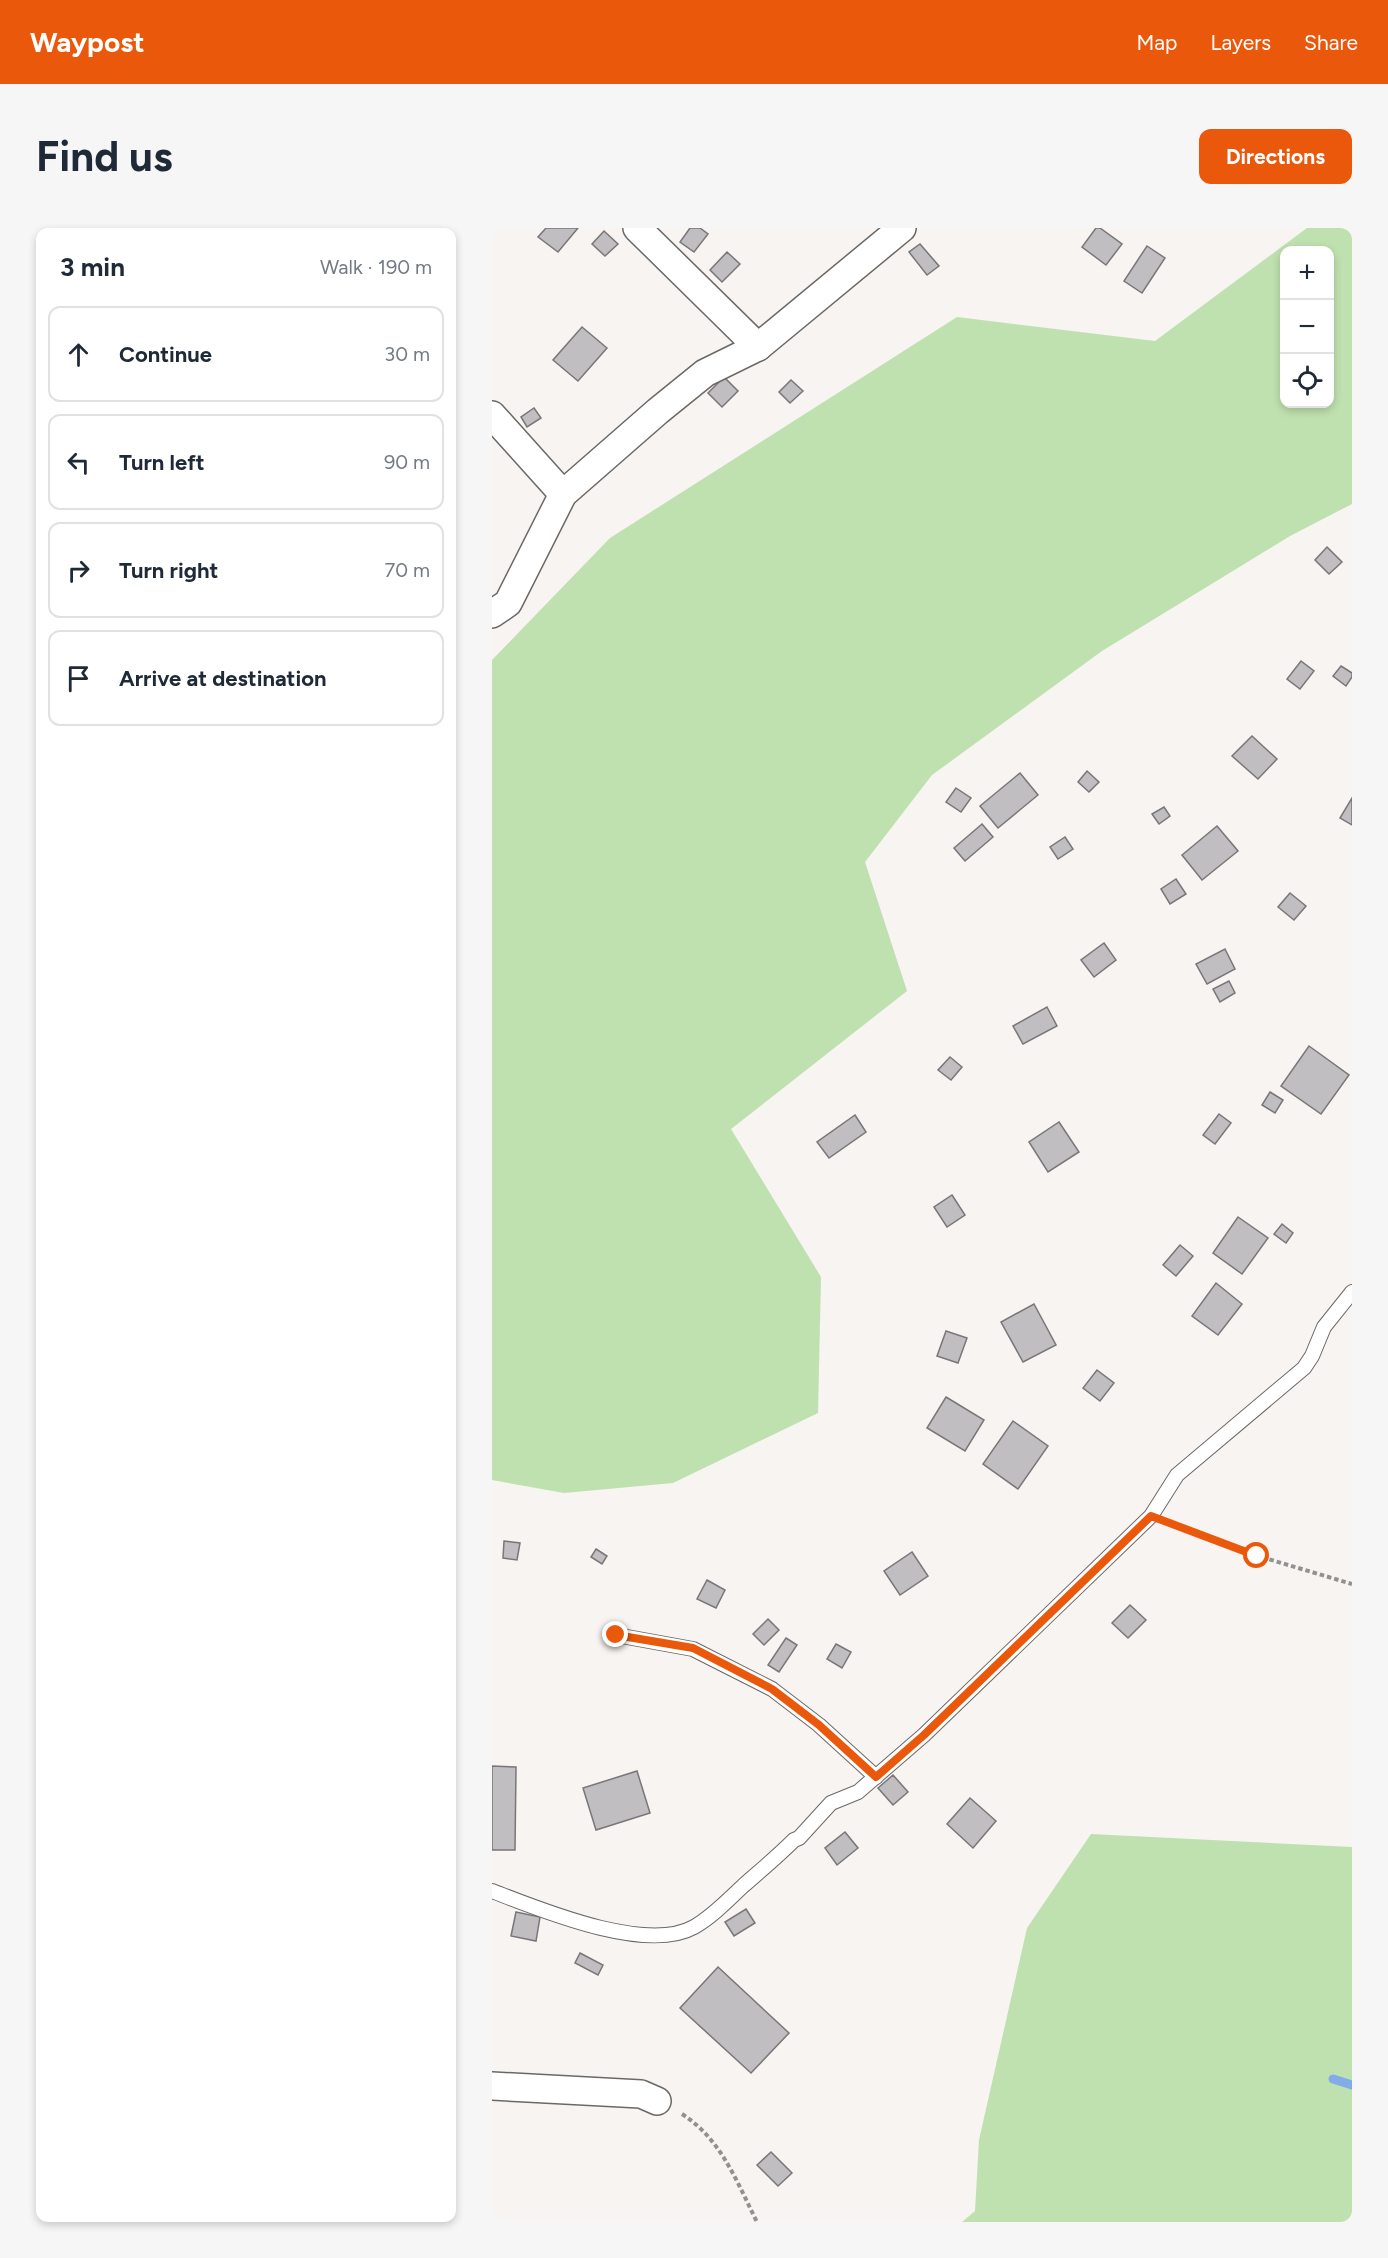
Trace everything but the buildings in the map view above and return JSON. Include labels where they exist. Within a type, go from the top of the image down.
[{"type":"street","points":[[637,228],[758,347]]},
{"type":"street","points":[[492,614],[508,603],[563,494],[705,373],[758,347],[903,228]]},
{"type":"street","points":[[492,415],[563,494]]},
{"type":"street","points":[[492,2086],[641,2094],[657,2101]]},
{"type":"lane","points":[[492,1890],[561,1918],[612,1930],[654,1935],[675,1934],[693,1927],[725,1903],[799,1838],[831,1803],[858,1792],[924,1735],[1151,1516],[1177,1475],[1304,1368],[1312,1356],[1324,1327],[1352,1293]]},
{"type":"lane","points":[[616,1635],[693,1648],[772,1689],[819,1725],[876,1777]]},
{"type":"path","points":[[1151,1516],[1257,1556],[1352,1584]]},
{"type":"path","points":[[657,2101],[684,2115],[705,2131],[729,2164],[757,2222]]},
{"type":"green space","points":[[1307,228],[1352,228],[1352,504],[1290,536],[1102,651],[932,775],[865,862],[907,991],[731,1129],[821,1277],[818,1413],[673,1483],[564,1493],[492,1480],[492,660],[610,538],[957,317],[1155,341],[1280,248],[1280,408],[1334,408],[1334,246],[1283,246]]},
{"type":"green space","points":[[1091,1834],[1352,1847],[1352,2222],[962,2222],[975,2211],[979,2140],[1027,1928]]},
{"type":"waterway","points":[[1333,2079],[1352,2085]]},
{"type":"route","points":[[616,1635],[693,1648],[772,1689],[819,1725],[876,1777],[924,1735],[1151,1516],[1257,1556]]}]
